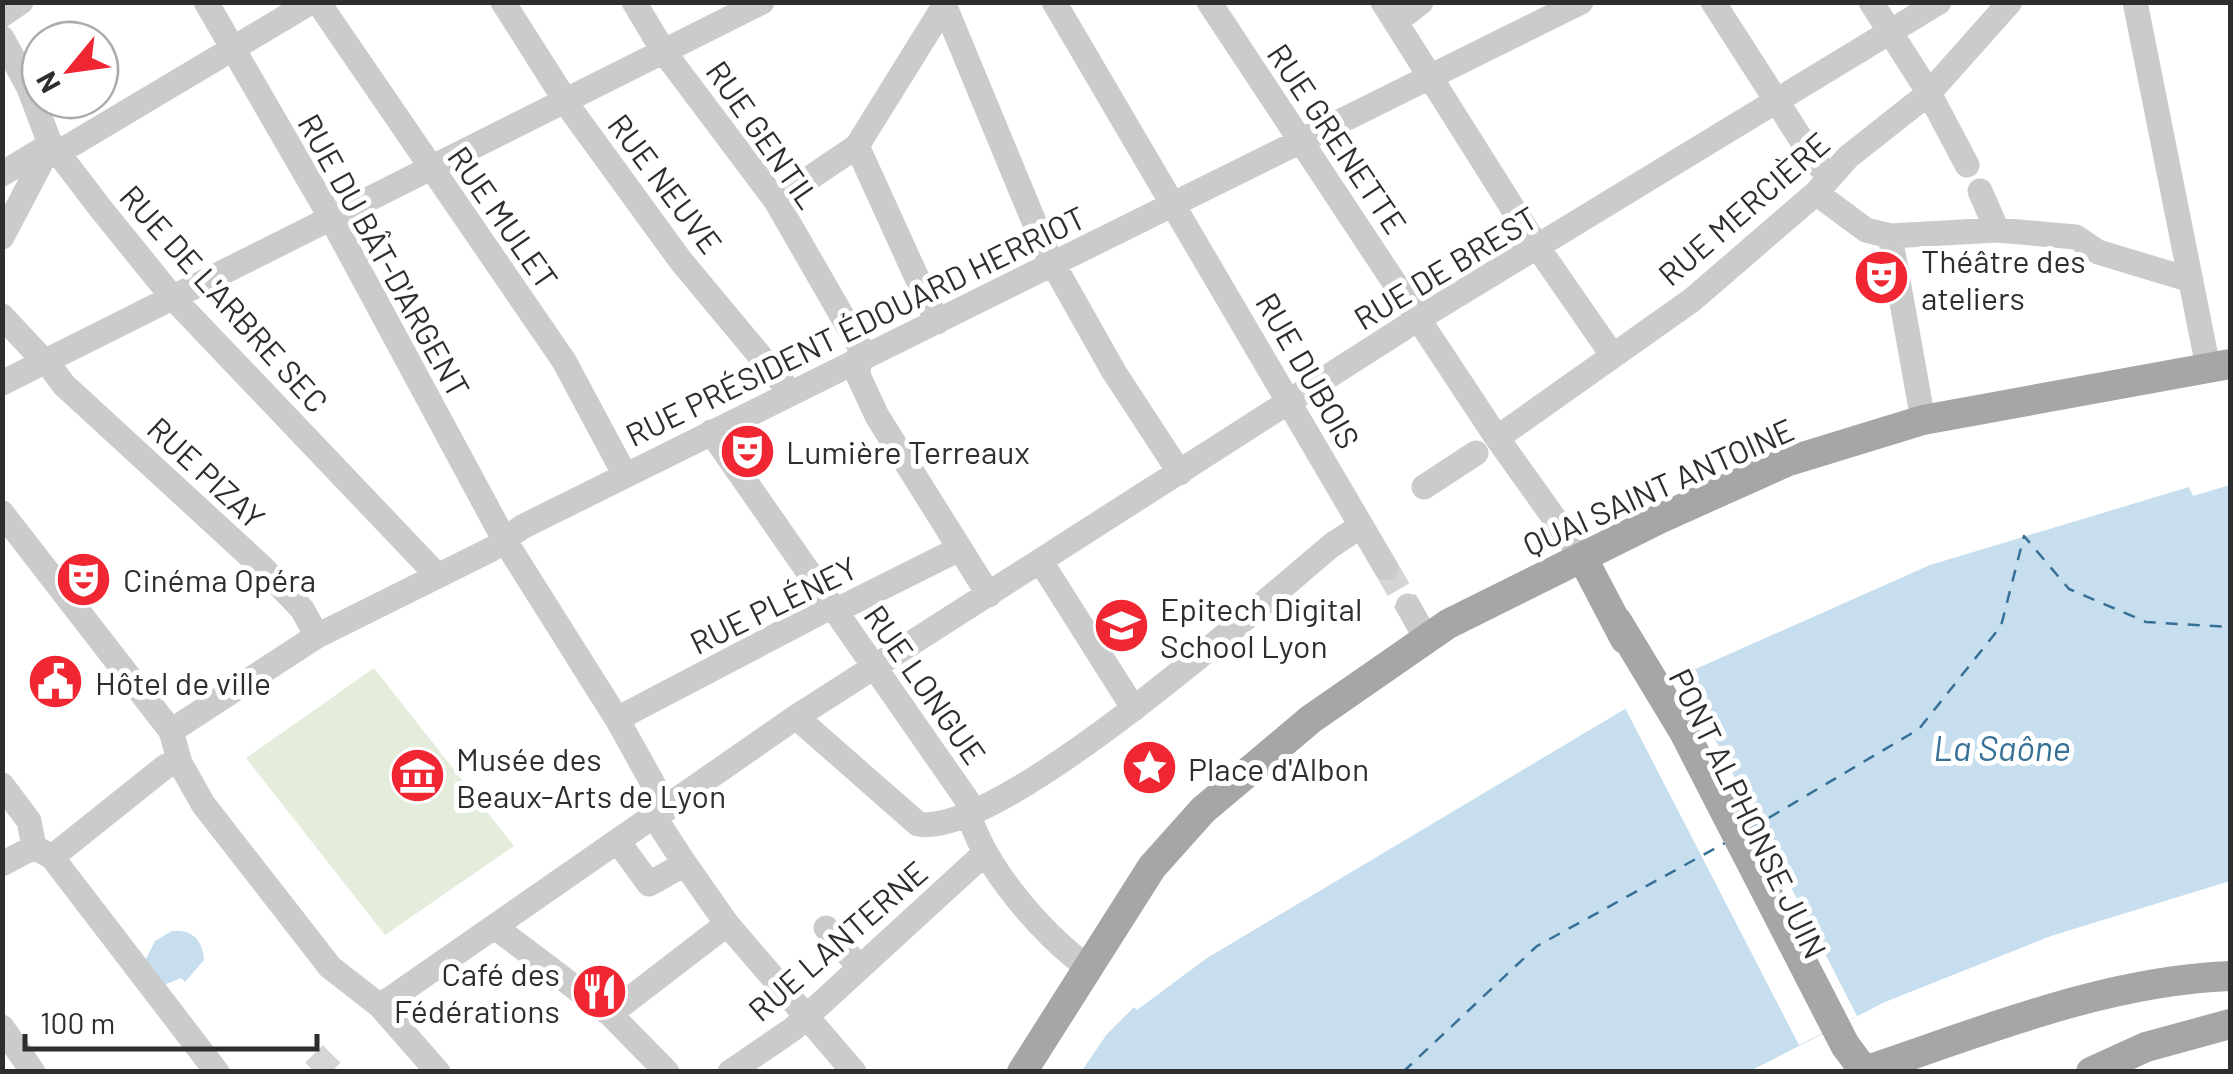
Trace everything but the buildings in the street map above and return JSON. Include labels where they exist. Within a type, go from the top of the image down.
[{"type":"main road","name":"QUAI SAINT ANTOINE","points":[[1022,1072],[1155,864],[1186,829],[1251,766],[1426,638],[1582,557],[1786,462],[1923,420],[2219,366]]},
{"type":"main road","name":"PONT ALPHONSE JUIN","points":[[1582,557],[1617,621],[1670,741],[1828,1031]]},
{"type":"main road","points":[[1828,1031],[1856,1063],[1873,1068],[1965,1034],[2135,986],[2230,976]]},
{"type":"main road","points":[[2090,1072],[2146,1047],[2230,1024]]},
{"type":"main road","points":[[1828,1031],[1836,1072]]},
{"type":"street","points":[[2,15],[21,2]]},
{"type":"street","name":"RUE DU BÂT-D'ARGENT","points":[[206,2],[332,218],[505,541],[617,718],[684,864],[727,924],[854,1072]]},
{"type":"street","points":[[2,238],[43,159],[315,2]]},
{"type":"street","name":"RUE MULET","points":[[315,2],[564,361],[625,475]]},
{"type":"street","name":"RUE NEUVE","points":[[503,2],[565,101],[681,260],[790,392]]},
{"type":"street","name":"RUE GENTIL","points":[[634,2],[664,52],[776,201],[860,347],[859,379],[882,425],[989,595]]},
{"type":"street","points":[[2,383],[762,2]]},
{"type":"street","name":"RUE DUBOIS","points":[[1054,2],[1386,568]]},
{"type":"street","name":"RUE GRENETTE","points":[[1209,2],[1495,439],[1582,557]]},
{"type":"street","points":[[1421,2],[1390,12],[1613,356]]},
{"type":"street","name":"RUE PRÉSIDENT ÉDOUARD HERRIOT","points":[[172,730],[318,636],[505,541],[522,527],[1581,2]]},
{"type":"street","points":[[1713,2],[1817,164],[1823,184],[1866,230],[1890,236],[1997,230],[2076,238],[2098,252],[2191,280]]},
{"type":"street","points":[[1870,2],[1929,94],[1967,165]]},
{"type":"street","name":"RUE DE BREST","points":[[380,1006],[796,717],[1418,319],[1939,2]]},
{"type":"street","name":"RUE MERCIÈRE","points":[[1424,487],[1692,300],[1929,94],[2010,2]]},
{"type":"street","points":[[2135,2],[2191,280],[2219,366]]},
{"type":"street","points":[[776,201],[857,146],[944,4]]},
{"type":"street","points":[[944,4],[1021,198],[1053,264],[1114,372],[1180,472]]},
{"type":"street","name":"RUE DE L'ARBRE SEC","points":[[2,38],[56,152],[173,298],[437,576]]},
{"type":"street","points":[[857,146],[938,322]]},
{"type":"street","points":[[2,174],[43,149],[56,152]]},
{"type":"street","points":[[1980,191],[1997,230]]},
{"type":"street","points":[[1890,236],[1923,420]]},
{"type":"street","name":"RUE PIZAY","points":[[2,316],[64,385],[262,568],[302,609],[318,636]]},
{"type":"street","name":"RUE LONGUE","points":[[711,432],[968,800],[967,818],[984,853],[1062,948],[1088,967]]},
{"type":"street","points":[[2,513],[172,730],[180,763],[203,804],[330,967],[380,1006],[438,1072]]},
{"type":"street","points":[[796,717],[918,824],[935,827],[967,818],[1086,745],[1361,526]]},
{"type":"street","name":"RUE PLÉNEY","points":[[617,718],[831,608],[843,607],[958,549]]},
{"type":"street","points":[[1041,562],[1134,709]]},
{"type":"street","points":[[1408,606],[1426,638]]},
{"type":"street","points":[[2,864],[43,852],[166,766],[180,763]]},
{"type":"street","points":[[2,785],[29,821],[43,852],[217,1072]]},
{"type":"street","points":[[619,843],[650,884],[684,864]]},
{"type":"street","name":"RUE LANTERNE","points":[[730,1072],[806,1016],[984,853]]},
{"type":"street","points":[[610,1014],[727,924]]},
{"type":"street","points":[[495,928],[610,1014],[666,1072]]},
{"type":"street","points":[[826,928],[859,967]]},
{"type":"street","points":[[2,1028],[32,1072]]},
{"type":"green space","points":[[374,668],[514,846],[385,935],[246,758]]},
{"type":"water","name":"La Saône","points":[[2230,485],[2230,881],[2051,936],[1885,1002],[1750,1071],[1081,1072],[1107,1034],[1134,1007],[1137,1010],[1207,958],[1682,675],[1930,565],[2189,487],[2193,496]]},
{"type":"water","points":[[172,931],[195,937],[204,960],[185,982],[181,978],[164,985],[145,961],[155,941]]},
{"type":"pier","points":[[1680,671],[1857,1016],[1799,1045],[1623,704]]},
{"type":"ferry route","points":[[1750,829],[1919,729],[2001,626],[2024,536],[2069,589],[2146,622],[2230,627]]},
{"type":"ferry route","points":[[1403,1072],[1537,946],[1725,843]]},
{"type":"tunnel","points":[[1386,568],[1408,606]]},
{"type":"tunnel","points":[[314,1054],[332,1072]]},
{"type":"place","name":"Théâtre des ateliers","points":[[1882,278]]},
{"type":"place","name":"Lumière Terreaux","points":[[747,451]]},
{"type":"place","name":"Cinéma Opéra","points":[[84,579]]},
{"type":"place","name":"Epitech Digital School Lyon","points":[[1121,626]]},
{"type":"place","name":"Hôtel de ville","points":[[56,682]]},
{"type":"place","name":"Place d'Albon","points":[[1149,768]]},
{"type":"place","name":"Musée des Beaux-Arts de Lyon","points":[[417,776]]},
{"type":"place","name":"Café des Fédérations","points":[[599,991]]}]
